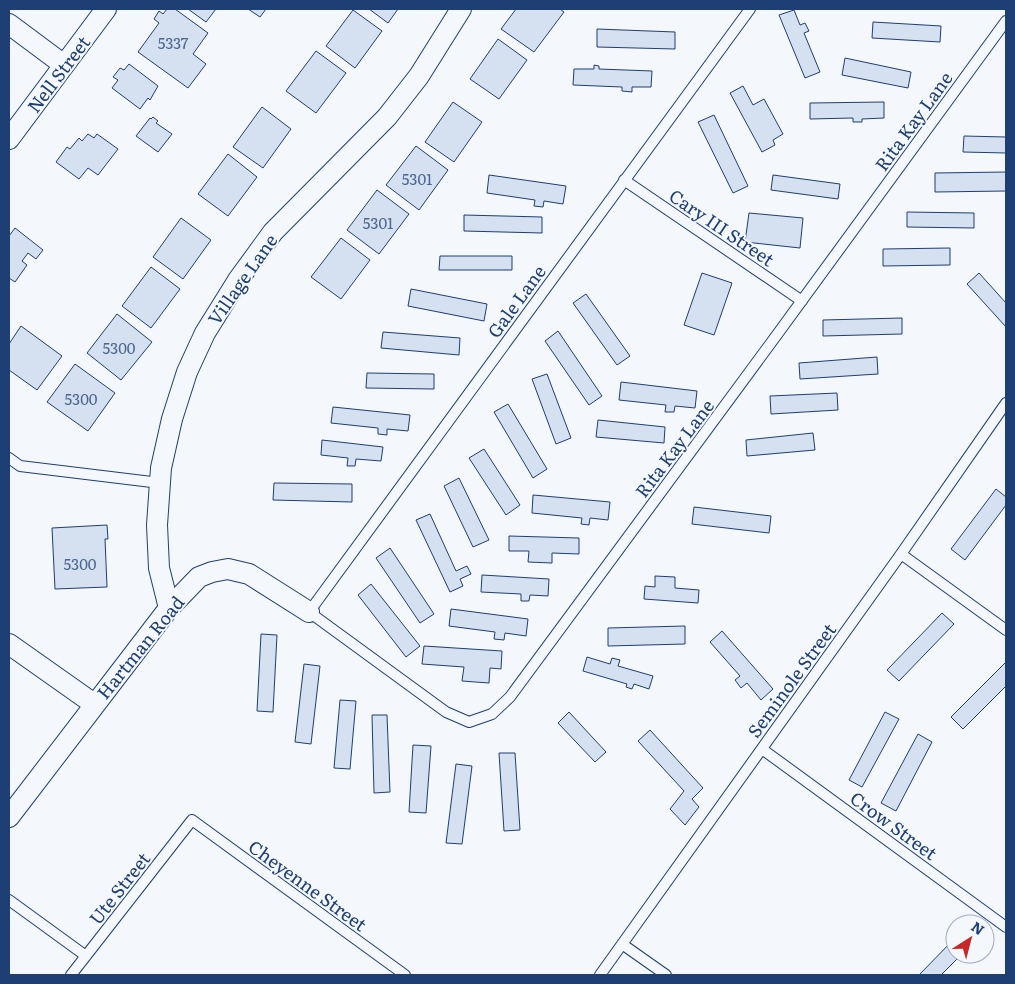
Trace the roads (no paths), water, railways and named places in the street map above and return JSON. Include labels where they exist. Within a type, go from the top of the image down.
[{"type":"street","name":"Nell Street","points":[[9,139],[106,9]]},
{"type":"street","name":"Village Lane","points":[[169,608],[159,568],[157,525],[161,468],[172,418],[187,372],[205,333],[238,280],[273,232],[387,117],[419,76],[461,9]]},
{"type":"street","points":[[9,24],[64,66]]},
{"type":"street","name":"Hartman Road","points":[[9,817],[169,608],[199,577],[212,572],[228,570],[249,574],[308,612]]},
{"type":"street","points":[[9,644],[94,704]]},
{"type":"lane","name":"Gale Lane","points":[[308,612],[750,9]]},
{"type":"lane","name":"Rita Kay Lane","points":[[308,612],[446,712],[469,722],[492,714],[510,697],[1006,21]]},
{"type":"lane","name":"Cary III Street","points":[[624,180],[802,301]]},
{"type":"lane","name":"Seminole Street","points":[[600,975],[901,554],[1006,403]]},
{"type":"lane","points":[[9,458],[20,466],[160,483]]},
{"type":"lane","points":[[901,554],[1006,630]]},
{"type":"lane","name":"Crow Street","points":[[762,749],[1006,927]]},
{"type":"lane","name":"Ute Street","points":[[71,975],[192,820]]},
{"type":"lane","name":"Cheyenne Street","points":[[192,820],[405,975]]},
{"type":"lane","points":[[9,900],[86,956]]},
{"type":"lane","points":[[622,944],[666,975]]}]
